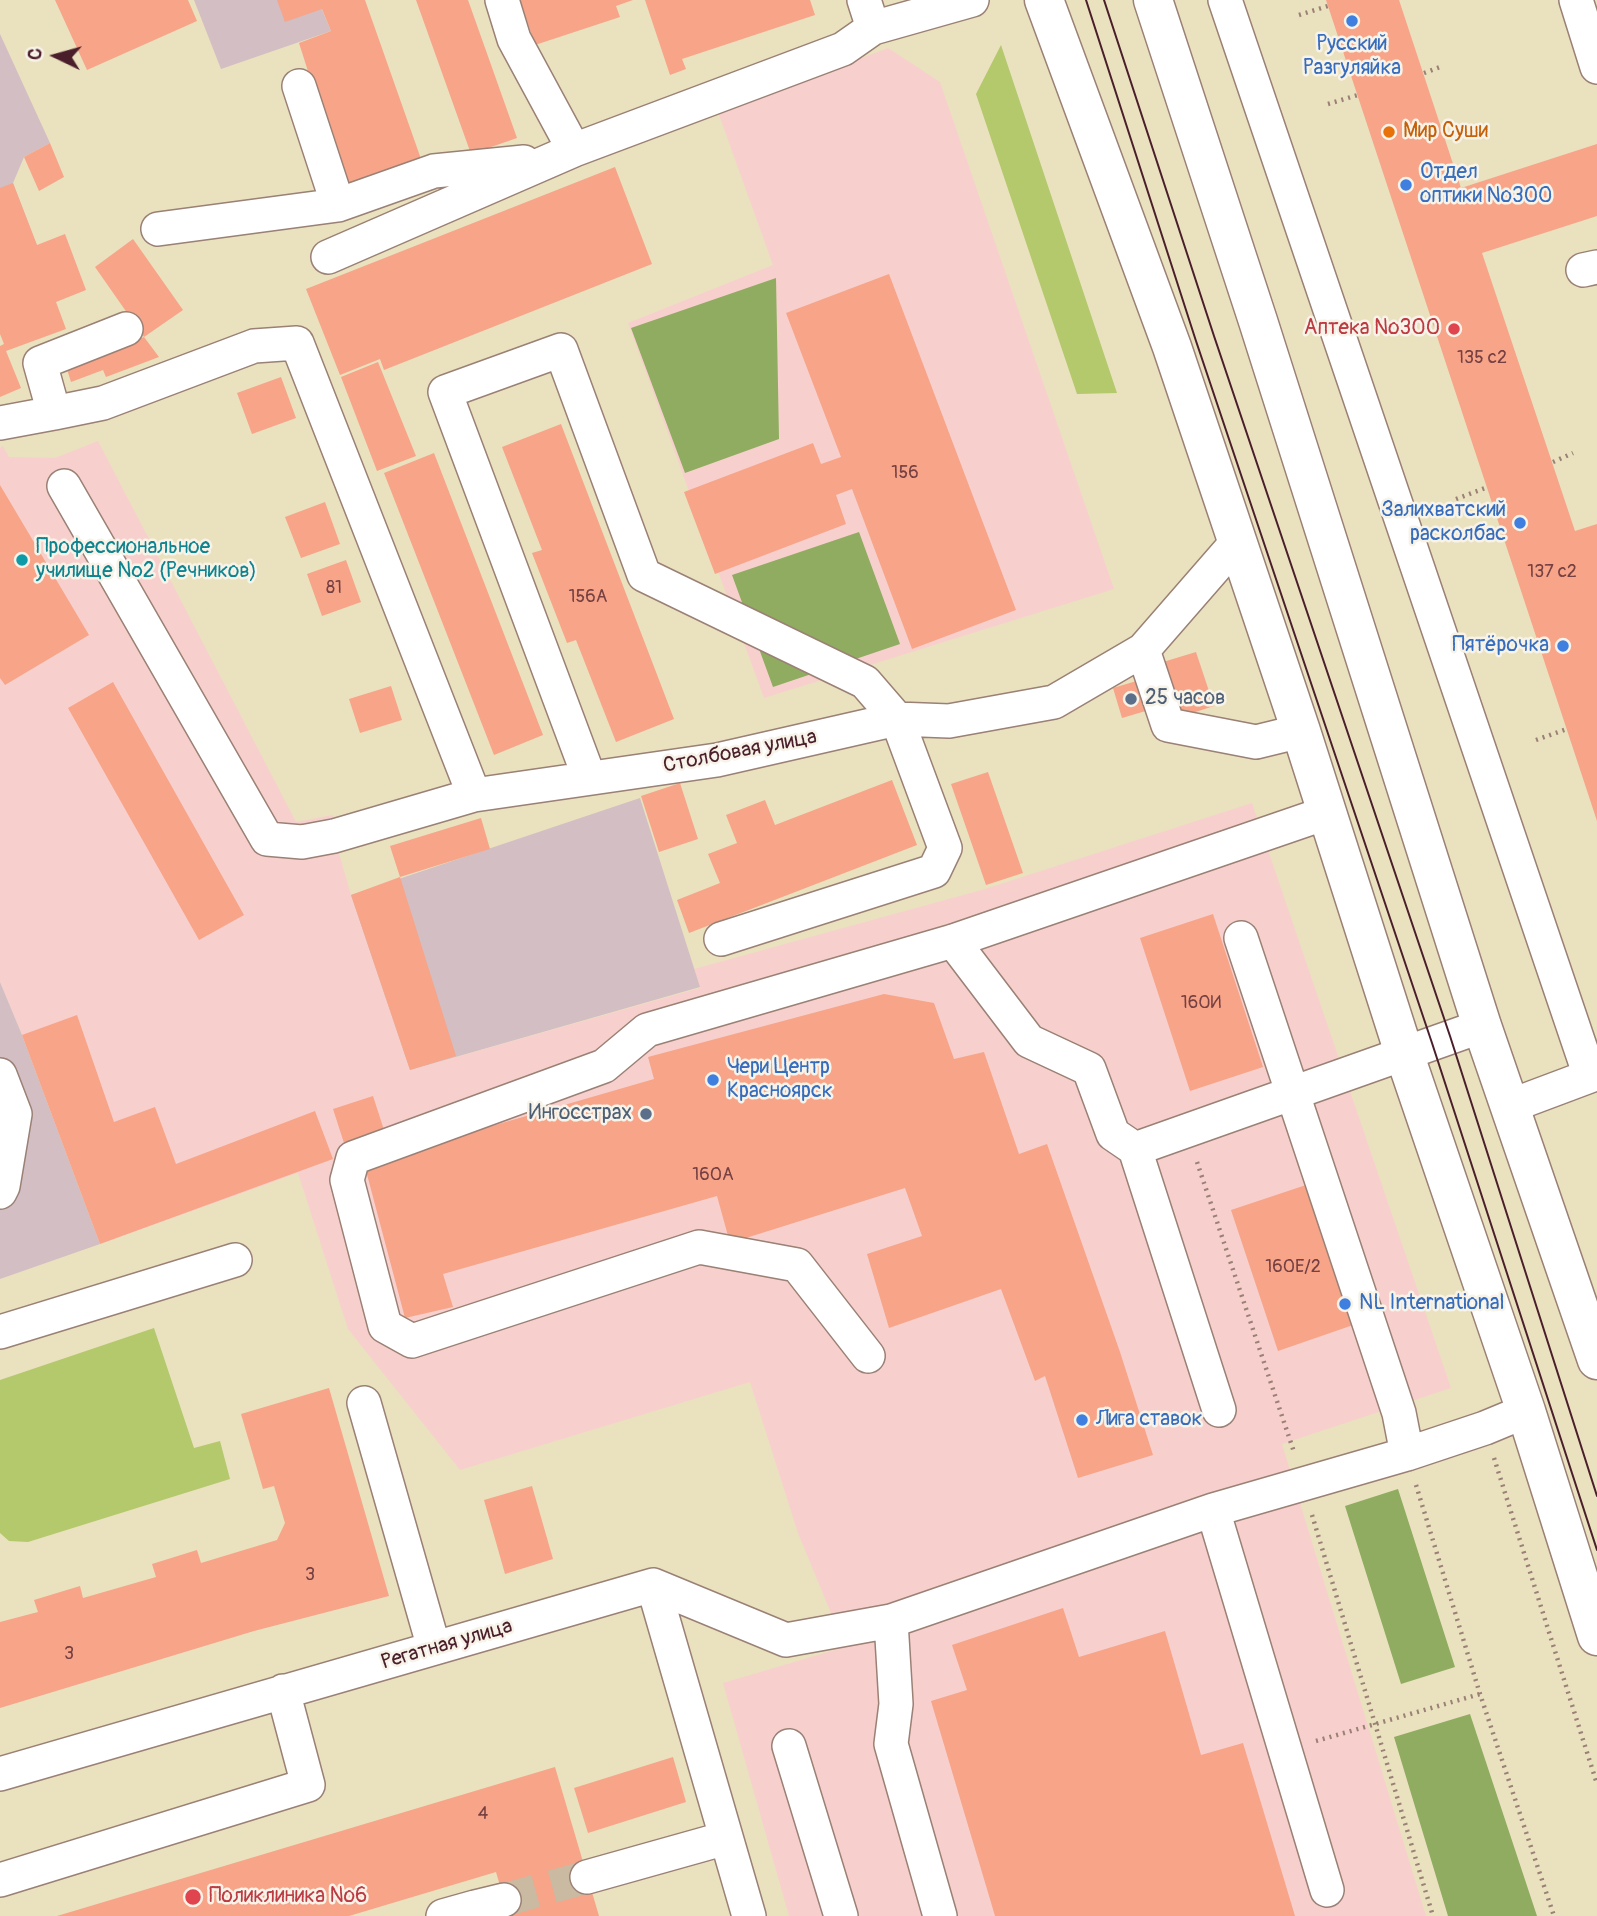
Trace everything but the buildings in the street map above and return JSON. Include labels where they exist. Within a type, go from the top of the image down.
[{"type":"highway","points":[[1044,0],[1172,347],[1301,732],[1404,1053],[1526,1411],[1597,1636]]},
{"type":"highway","points":[[1153,0],[1482,1026],[1597,1360]]},
{"type":"street","points":[[502,0],[514,39],[564,155]]},
{"type":"street","points":[[328,257],[564,155],[842,49],[869,14],[972,0]]},
{"type":"street","points":[[1225,0],[1590,1076],[1510,1106]]},
{"type":"street","points":[[1576,0],[1597,67]]},
{"type":"street","points":[[299,86],[338,205]]},
{"type":"street","points":[[158,229],[338,205],[434,171],[564,155]]},
{"type":"street","points":[[54,413],[40,363],[126,329]]},
{"type":"street","points":[[0,423],[103,403],[254,346],[296,343],[474,795]]},
{"type":"street","points":[[589,777],[445,391],[561,350],[644,575],[865,682],[897,719],[945,848],[934,871],[722,939]]},
{"type":"street","name":"Столбовая улица","points":[[64,486],[267,839],[302,842],[474,795],[717,760],[897,719],[949,721],[1054,702],[1143,650],[1237,542]]},
{"type":"street","points":[[1143,650],[1168,725],[1256,742],[1301,732]]},
{"type":"street","points":[[868,1356],[797,1265],[699,1247],[412,1341],[386,1326],[347,1180],[353,1158],[604,1066],[647,1030],[953,941],[1326,813]]},
{"type":"street","points":[[1241,938],[1399,1413],[1407,1454]]},
{"type":"street","points":[[953,941],[1029,1041],[1089,1069],[1113,1134],[1135,1149],[1219,1410]]},
{"type":"street","points":[[1135,1149],[1482,1026]]},
{"type":"street","points":[[0,1075],[15,1114],[4,1186],[0,1192]]},
{"type":"street","points":[[0,1332],[235,1260]]},
{"type":"street","points":[[364,1403],[434,1648]]},
{"type":"street","points":[[653,1586],[786,1640],[891,1621],[1213,1510],[1407,1454],[1526,1411]]},
{"type":"street","points":[[1213,1510],[1327,1890]]},
{"type":"street","points":[[653,1586],[693,1776],[726,1838],[749,1916]]},
{"type":"street","name":"Регатная улица","points":[[0,1774],[653,1586]]},
{"type":"street","points":[[891,1621],[896,1704],[891,1744],[940,1916]]},
{"type":"street","points":[[0,1880],[308,1785],[283,1691]]},
{"type":"street","points":[[789,1746],[841,1916]]},
{"type":"street","points":[[587,1877],[726,1838]]},
{"type":"street","points":[[443,1916],[486,1908]]},
{"type":"path","points":[[1299,15],[1328,6]]},
{"type":"path","points":[[1424,72],[1440,67]]},
{"type":"path","points":[[1328,104],[1358,95]]},
{"type":"path","points":[[1553,462],[1573,453]]},
{"type":"path","points":[[1456,499],[1488,487]]},
{"type":"path","points":[[1536,740],[1567,729]]},
{"type":"path","points":[[1186,1131],[1303,1484],[1433,1916]]},
{"type":"path","points":[[1485,1428],[1597,1784]]},
{"type":"path","points":[[1407,1454],[1480,1694],[1554,1916]]},
{"type":"path","points":[[1285,1749],[1480,1694]]},
{"type":"shaded area","points":[[194,0],[318,0],[331,31],[221,69]]},
{"type":"shaded area","points":[[0,34],[50,143],[24,157],[13,183],[56,295],[0,315]]},
{"type":"shaded area","points":[[888,48],[940,82],[1114,589],[764,698],[628,323],[773,265],[718,112]]},
{"type":"shaded area","points":[[98,441],[296,822],[333,815],[334,836],[351,895],[410,1070],[700,988],[694,969],[985,889],[1252,803],[1451,1388],[1282,1444],[1426,1916],[789,1916],[723,1683],[845,1647],[798,1533],[750,1382],[460,1470],[348,1329],[298,1173],[100,1244],[0,982],[0,448],[3,446],[9,457],[55,458]]},
{"type":"shaded area","points":[[640,798],[700,987],[410,1070],[351,895]]},
{"type":"shaded area","points":[[0,982],[100,1244],[0,1279]]},
{"type":"green space","points":[[1001,45],[1117,393],[1077,394],[976,94]]},
{"type":"green space","points":[[776,278],[779,439],[685,473],[631,328]]},
{"type":"green space","points":[[859,532],[900,644],[773,687],[732,575]]},
{"type":"green space","points":[[154,1328],[194,1448],[220,1441],[230,1479],[28,1542],[9,1541],[0,1533],[0,1380]]},
{"type":"green space","points":[[1398,1489],[1455,1667],[1401,1684],[1345,1506]]},
{"type":"green space","points":[[1470,1714],[1537,1916],[1448,1916],[1394,1737]]},
{"type":"tunnel","points":[[504,1900],[587,1877]]},
{"type":"tram line","points":[[1086,0],[1196,341],[1432,1043],[1597,1550]]},
{"type":"tram line","points":[[1104,0],[1214,336],[1450,1036],[1597,1496]]},
{"type":"place","name":"Русский Разгуляйка","points":[[1352,21]]},
{"type":"place","name":"Мир Суши","points":[[1389,132]]},
{"type":"place","name":"Отдел оптики №300","points":[[1406,185]]},
{"type":"place","name":"Аптека №300","points":[[1454,329]]},
{"type":"place","name":"Залихватский расколбас","points":[[1520,523]]},
{"type":"place","name":"Профессиональное училище Nº2 (Речников)","points":[[22,560]]},
{"type":"place","name":"Пятёрочка","points":[[1563,646]]},
{"type":"place","name":"25 часов","points":[[1131,699]]},
{"type":"place","name":"Чери Центр Красноярск","points":[[713,1080]]},
{"type":"place","name":"Ингосстрах","points":[[646,1114]]},
{"type":"place","name":"NL International","points":[[1345,1304]]},
{"type":"place","name":"Лига ставок","points":[[1082,1420]]},
{"type":"place","name":"Поликлиника №6","points":[[193,1897]]}]
